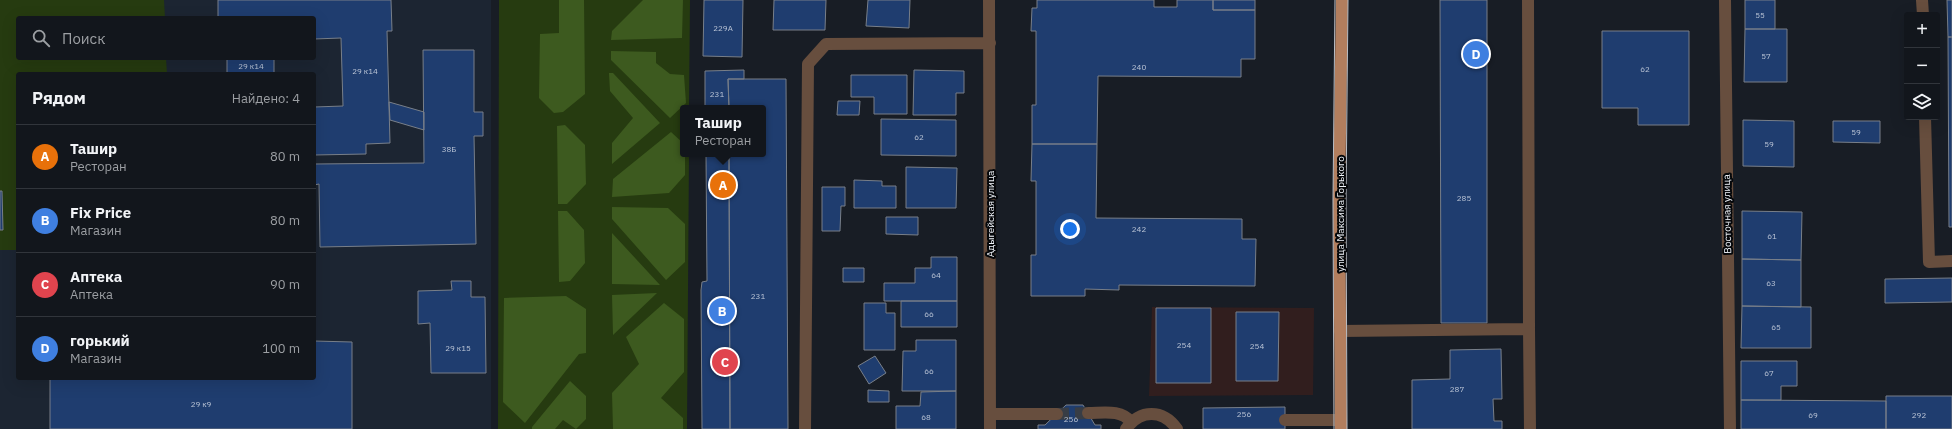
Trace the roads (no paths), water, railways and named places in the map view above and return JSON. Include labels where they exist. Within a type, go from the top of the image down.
[{"type":"main road","name":"улица Максима Горького","points":[[1341,424],[1340,331],[1342,0]]},
{"type":"street","name":"Адыгейская улица","points":[[990,0],[990,429]]},
{"type":"street","points":[[1528,0],[1530,429]]},
{"type":"street","name":"Восточная улица","points":[[1725,0],[1730,429]]},
{"type":"street","points":[[1922,0],[1923,12]]},
{"type":"street","points":[[805,429],[808,64],[826,44],[990,43]]},
{"type":"street","points":[[1925,120],[1930,262],[1952,261]]},
{"type":"street","points":[[1340,331],[1530,330]]},
{"type":"street","points":[[1088,413],[1118,413],[1127,417],[1128,425]]},
{"type":"street","points":[[1128,425],[1140,415],[1151,413],[1162,415],[1172,422],[1177,429]]},
{"type":"street","points":[[990,414],[1058,414]]},
{"type":"street","points":[[1285,420],[1341,424]]},
{"type":"tunnel","points":[[1057,414],[1088,413]]},
{"type":"tram line","points":[[1334,429],[1333,200],[1335,0]]},
{"type":"tram line","points":[[1347,429],[1346,200],[1348,0]]},
{"type":"place","name":"горький","points":[[1476,54]]},
{"type":"place","name":"Ташир","points":[[723,185]]},
{"type":"place","name":"Fix Price","points":[[722,311]]},
{"type":"place","name":"Аптека","points":[[725,362]]}]
